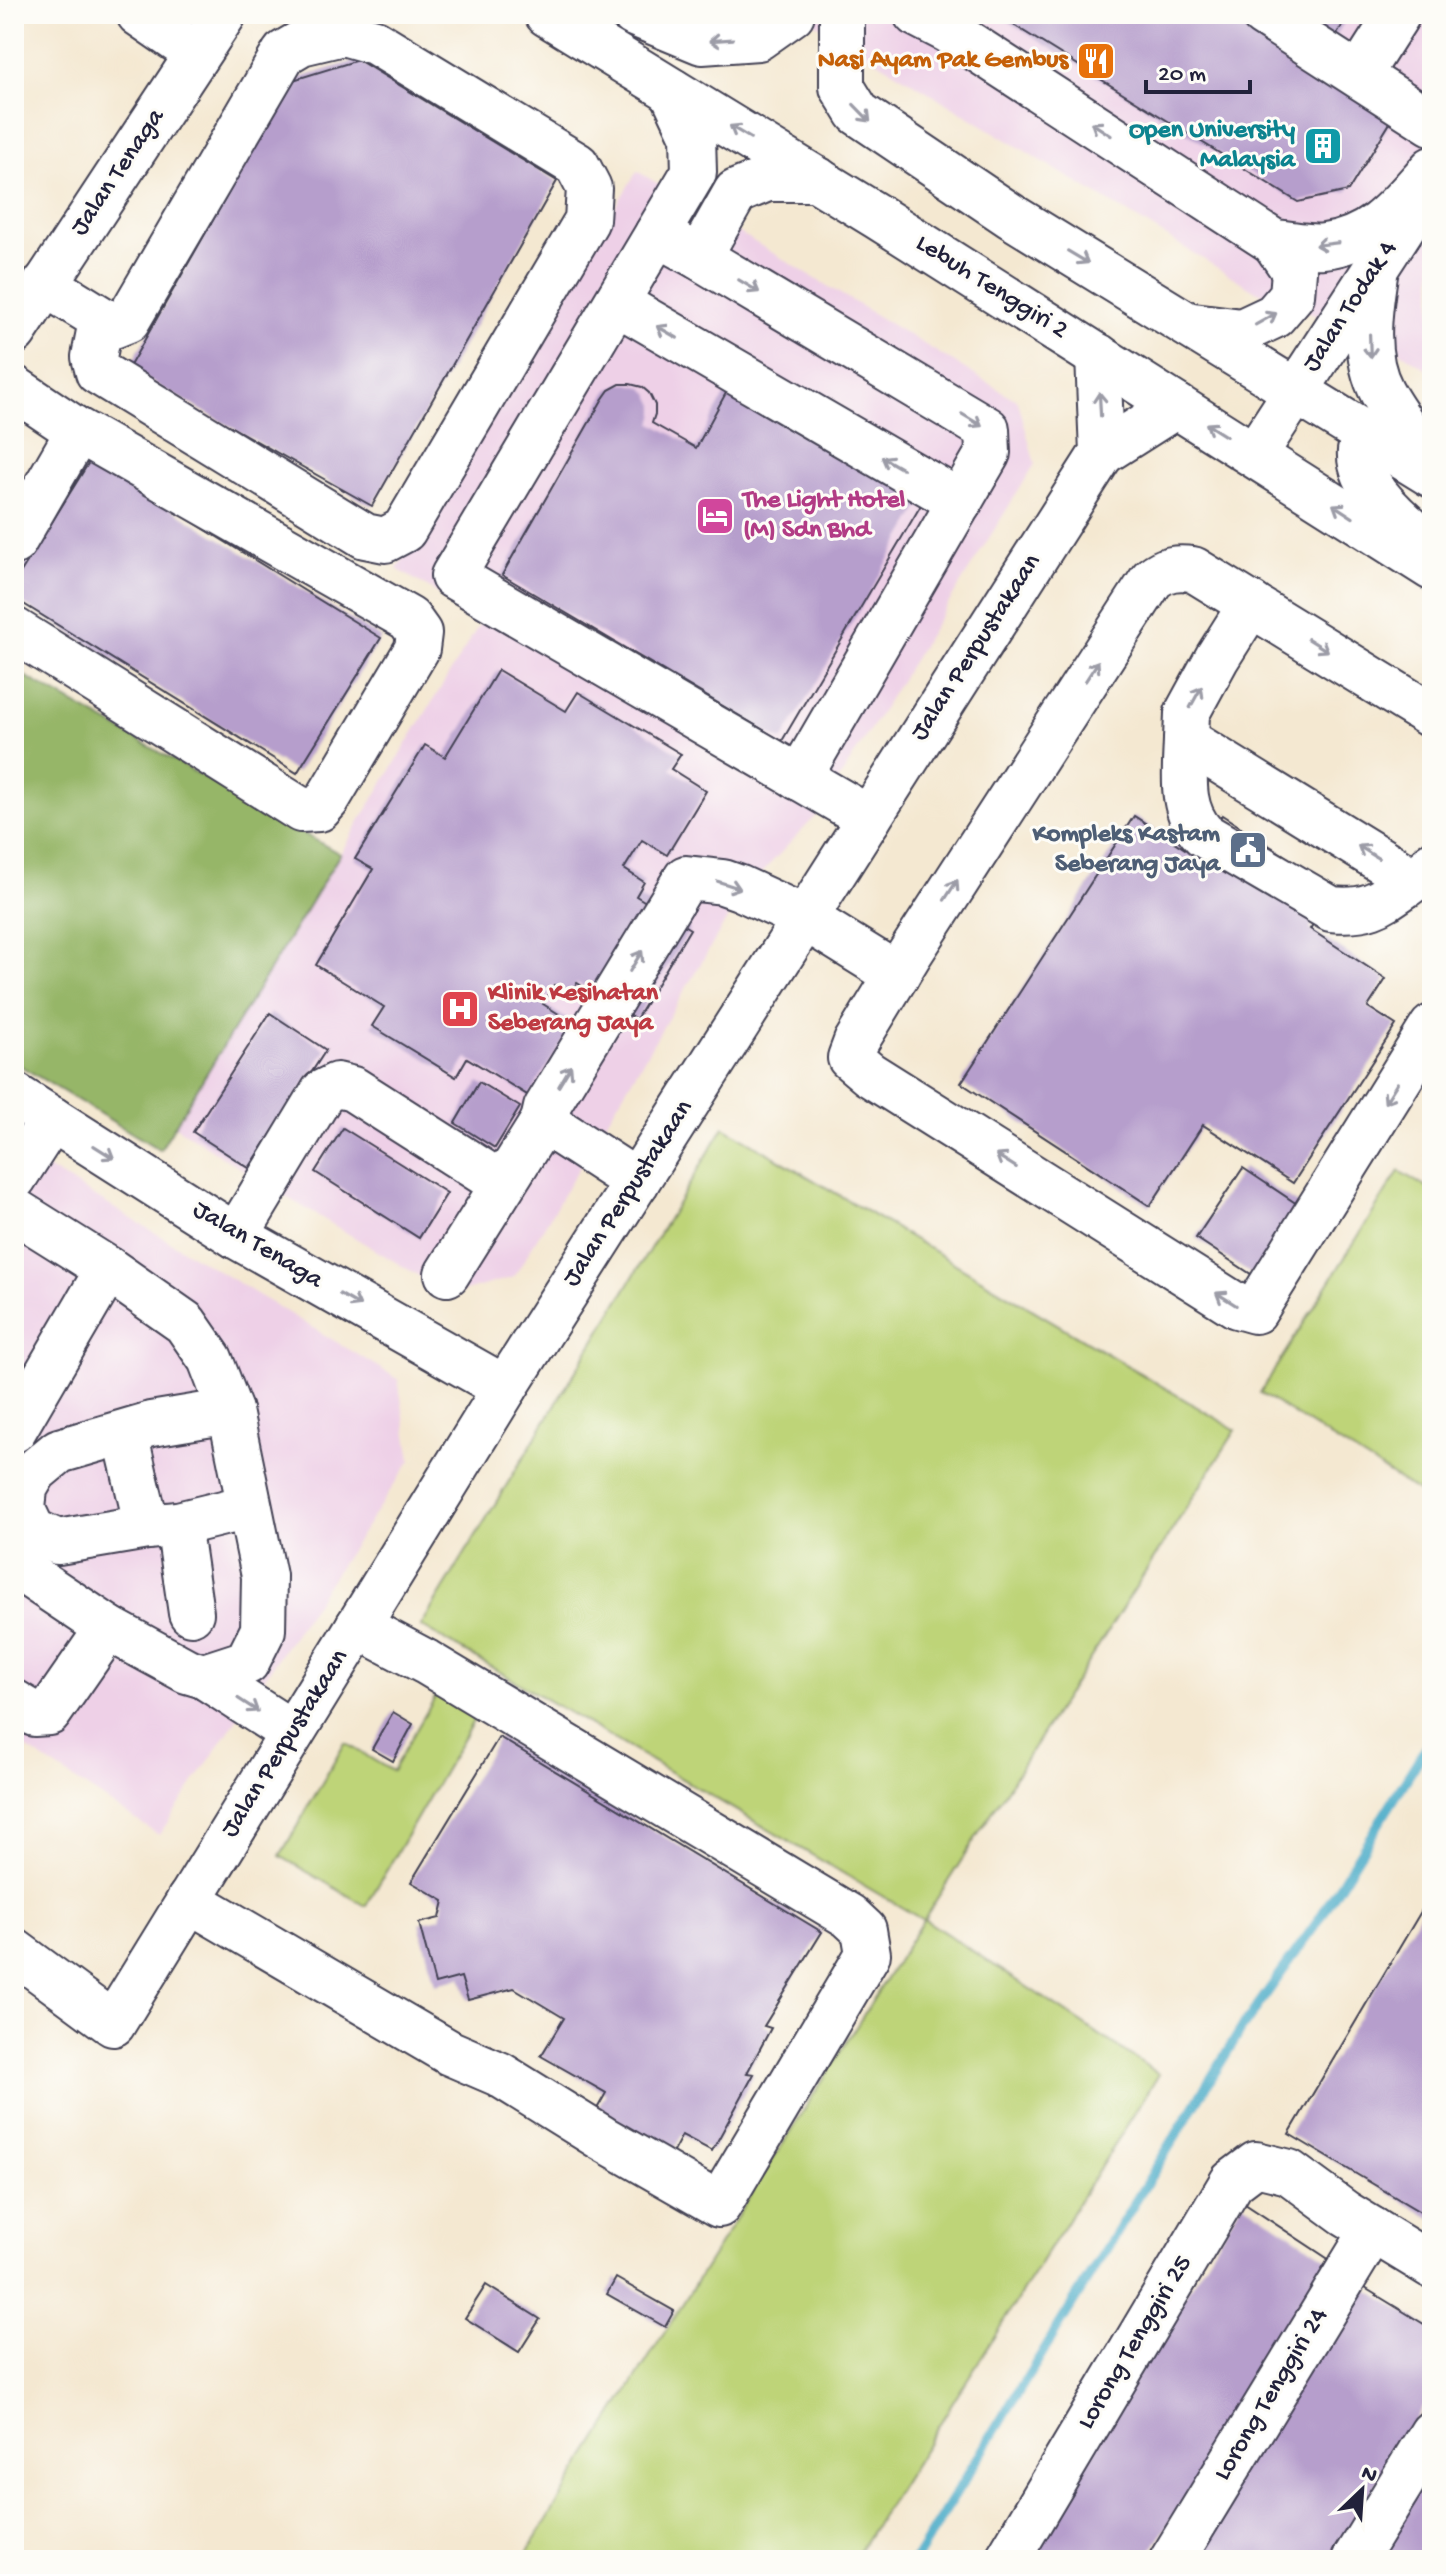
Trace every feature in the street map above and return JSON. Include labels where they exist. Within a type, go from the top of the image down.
[{"type":"street","points":[[139,14],[197,54]]},
{"type":"street","name":"Jalan Tenaga","points":[[14,332],[224,14]]},
{"type":"street","name":"Lebuh Tenggiri 2","points":[[547,14],[817,179],[1432,568]]},
{"type":"street","points":[[634,14],[702,42],[758,38],[792,14]]},
{"type":"street","points":[[842,14],[842,87],[858,113],[1011,216],[1432,475]]},
{"type":"street","points":[[916,14],[949,31],[1274,242],[1294,271],[1292,295],[1274,316],[1242,331],[1191,325]]},
{"type":"street","points":[[1263,14],[1432,123]]},
{"type":"street","points":[[1359,75],[1398,14]]},
{"type":"street","points":[[45,284],[101,321],[113,326],[128,320],[284,53],[301,43],[343,33],[375,42],[577,165],[589,188],[587,220],[404,530],[385,540],[365,536],[98,372],[94,357],[101,321]]},
{"type":"street","points":[[672,91],[693,136],[694,172],[453,576],[869,818]]},
{"type":"street","points":[[1274,242],[1321,247],[1356,239],[1387,219],[1432,169]]},
{"type":"street","points":[[699,257],[736,192],[767,179],[817,179]]},
{"type":"street","name":"Jalan Todak 4","points":[[1255,454],[1432,181]]},
{"type":"street","points":[[657,234],[987,429],[988,453],[799,778]]},
{"type":"street","points":[[1376,269],[1369,312],[1371,360],[1381,390],[1432,465]]},
{"type":"street","points":[[617,303],[960,502]]},
{"type":"street","points":[[1098,356],[1102,453]]},
{"type":"street","points":[[14,388],[72,427],[409,619],[419,633],[417,649],[327,800],[319,809],[301,810],[14,630]]},
{"type":"street","points":[[1102,453],[1176,406]]},
{"type":"street","points":[[14,542],[73,440],[72,427]]},
{"type":"street","points":[[1368,434],[1360,449],[1361,469],[1374,491],[1398,519],[1432,547]]},
{"type":"street","name":"Jalan Perpustakaan","points":[[14,1951],[113,2024],[505,1388],[1102,453]]},
{"type":"street","points":[[1432,716],[1193,569],[1174,567],[1161,572],[1152,579],[903,965],[856,1042],[850,1058],[869,1074],[1224,1298],[1255,1311],[1432,1027]]},
{"type":"street","points":[[1186,740],[1423,872],[1373,907],[1353,911],[1331,909],[1204,835],[1196,827],[1185,803],[1186,740],[1187,713],[1251,604]]},
{"type":"street","points":[[447,1274],[543,1121],[546,1108],[686,878],[723,882],[811,909],[903,965]]},
{"type":"street","points":[[236,1236],[323,1092],[337,1085],[353,1089],[502,1184]]},
{"type":"street","name":"Jalan Tenaga","points":[[14,1095],[236,1236],[505,1388]]},
{"type":"street","points":[[14,1178],[52,1119]]},
{"type":"street","points":[[543,1121],[637,1182]]},
{"type":"street","points":[[14,1210],[108,1269],[185,1323],[210,1359],[230,1411],[264,1576],[263,1630],[247,1662],[204,1676]]},
{"type":"street","points":[[14,1430],[108,1269]]},
{"type":"street","points":[[230,1411],[151,1424],[59,1451],[35,1471],[25,1488],[23,1510],[33,1531],[58,1542],[248,1507]]},
{"type":"street","points":[[125,1433],[163,1525],[191,1613]]},
{"type":"street","points":[[14,1565],[108,1628],[187,1671],[204,1676],[292,1733]]},
{"type":"street","points":[[189,1900],[450,2053],[499,2074],[719,2205],[868,1954],[864,1930],[849,1916],[767,1866],[426,1662],[358,1626]]},
{"type":"street","points":[[14,1702],[34,1714],[49,1713],[108,1628]]},
{"type":"street","name":"Lorong Tenggiri 25","points":[[1007,2560],[1232,2182],[1256,2164],[1289,2172],[1373,2230]]},
{"type":"street","points":[[1373,2230],[1432,2266]]},
{"type":"street","name":"Lorong Tenggiri 24","points":[[1172,2560],[1373,2230]]},
{"type":"street","points":[[1354,2560],[1432,2433]]},
{"type":"shaded area","points":[[800,14],[1432,14],[1432,373],[1397,349],[1254,290]]},
{"type":"shaded area","points":[[637,171],[1018,401],[1035,464],[817,815],[744,891],[514,1277],[451,1295],[268,1186],[175,1126],[482,620],[397,569]]},
{"type":"shaded area","points":[[14,1148],[398,1379],[411,1460],[159,1835],[14,1740]]},
{"type":"green space","points":[[14,670],[340,854],[160,1150],[14,1062]]},
{"type":"green space","points":[[724,1127],[1236,1430],[924,1919],[1159,2074],[854,2560],[522,2560],[923,1920],[421,1626]]},
{"type":"green space","points":[[1399,1171],[1432,1191],[1432,1470],[1418,1492],[1260,1393]]},
{"type":"green space","points":[[437,1694],[476,1716],[366,1906],[280,1856],[345,1743],[392,1771]]},
{"type":"building","points":[[996,14],[1225,14],[1393,118],[1348,191],[1298,202]]},
{"type":"building","points":[[1290,14],[1349,14],[1333,41]]},
{"type":"building","points":[[358,60],[557,181],[372,506],[128,369],[293,80]]},
{"type":"building","points":[[620,384],[642,387],[655,405],[652,423],[696,448],[727,391],[924,500],[782,741],[502,575],[602,400],[609,390]]},
{"type":"building","points":[[91,459],[381,638],[297,773],[14,598],[14,583]]},
{"type":"building","points":[[498,670],[566,711],[578,692],[681,754],[671,769],[706,791],[667,855],[642,840],[624,869],[644,882],[636,896],[690,929],[636,1019],[577,983],[570,995],[554,985],[543,1004],[573,1023],[529,1096],[467,1058],[456,1077],[372,1026],[384,1007],[316,965],[373,869],[355,859],[425,745],[445,757]]},
{"type":"building","points":[[1222,815],[1336,889],[1310,929],[1386,979],[1368,1007],[1396,1025],[1293,1183],[1203,1125],[1150,1206],[961,1083],[1134,816],[1196,856]]},
{"type":"building","points":[[270,1013],[326,1050],[249,1168],[193,1132]]},
{"type":"building","points":[[479,1082],[520,1107],[495,1148],[455,1123]]},
{"type":"building","points":[[343,1128],[447,1193],[419,1238],[315,1172]]},
{"type":"building","points":[[1243,1168],[1303,1208],[1257,1278],[1196,1238]]},
{"type":"building","points":[[393,1712],[413,1724],[393,1761],[372,1749]]},
{"type":"building","points":[[499,1737],[822,1932],[764,2026],[771,2028],[747,2073],[754,2074],[712,2151],[682,2135],[652,2191],[593,2116],[606,2093],[541,2056],[564,2018],[514,1988],[468,2000],[461,1977],[435,1984],[419,1923],[440,1918],[444,1901],[411,1882]]},
{"type":"building","points":[[1426,1903],[1432,1906],[1432,2219],[1289,2134]]},
{"type":"building","points":[[1242,2202],[1336,2264],[1145,2560],[1025,2560]]},
{"type":"building","points":[[616,2278],[674,2311],[665,2327],[607,2294]]},
{"type":"building","points":[[1355,2282],[1432,2329],[1432,2393],[1331,2560],[1188,2560]]},
{"type":"building","points":[[486,2285],[540,2319],[519,2352],[465,2318]]},
{"type":"building","points":[[1432,2448],[1432,2560],[1364,2560]]},
{"type":"waterway","points":[[915,2560],[1242,2028],[1316,1924],[1432,1738]]},
{"type":"place","name":"Nasi Ayam Pak Gembus","points":[[1096,61]]},
{"type":"place","name":"Open University Malaysia","points":[[1323,146]]},
{"type":"place","name":"The Light Hotel (M) Sdn Bhd","points":[[715,516]]},
{"type":"place","name":"Kompleks Kastam Seberang Jaya","points":[[1248,850]]},
{"type":"place","name":"Klinik Kesihatan Seberang Jaya","points":[[460,1009]]}]
